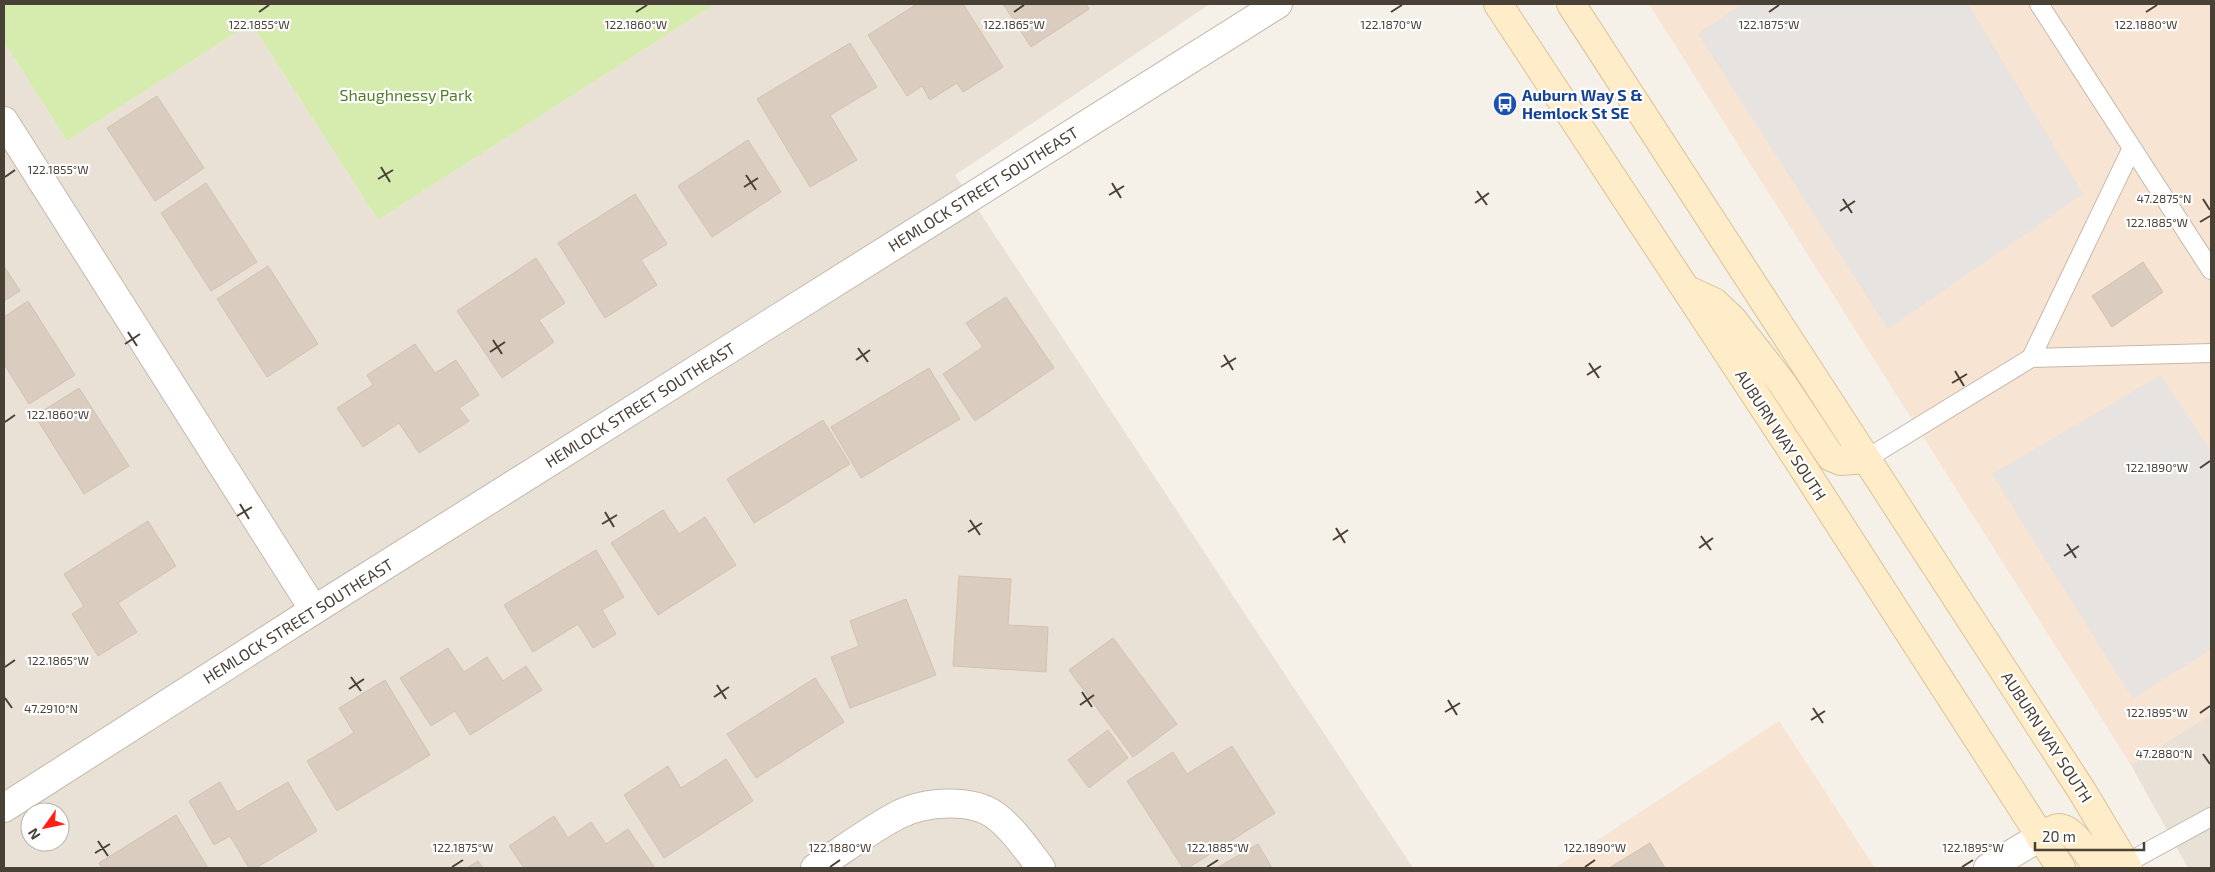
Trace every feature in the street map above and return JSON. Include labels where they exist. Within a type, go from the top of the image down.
[{"type":"main road","name":"AUBURN WAY SOUTH","points":[[1498,4],[1793,452],[2060,868]]},
{"type":"main road","name":"AUBURN WAY SOUTH","points":[[1571,4],[2082,791],[2126,866]]},
{"type":"main road","points":[[1685,288],[1714,302],[1733,320],[1782,383],[1831,457],[1842,461],[1866,459]]},
{"type":"main road","points":[[2040,836],[2057,828],[2063,828],[2082,845],[2097,868]]},
{"type":"street","name":"HEMLOCK STREET SOUTHEAST","points":[[4,808],[314,610],[1278,4]]},
{"type":"street","points":[[4,121],[314,610]]},
{"type":"street","points":[[815,868],[900,814],[934,805],[968,803],[996,816],[1022,843],[1041,868]]},
{"type":"street","points":[[1988,868],[2040,836]]},
{"type":"lane","points":[[2039,4],[2211,270]]},
{"type":"lane","points":[[2031,358],[2132,148]]},
{"type":"lane","points":[[1866,459],[2031,358],[2211,353]]},
{"type":"lane","points":[[2126,866],[2211,817]]},
{"type":"shaded area","points":[[715,4],[1210,4],[955,175],[1413,868],[4,868],[4,42],[67,141],[251,23],[378,220]]},
{"type":"shaded area","points":[[1649,4],[2211,4],[2211,714],[2131,765]]},
{"type":"shaded area","points":[[1742,4],[1968,4],[2083,194],[1888,329],[1698,34]]},
{"type":"shaded area","points":[[2161,375],[2211,452],[2211,649],[2133,699],[1992,474]]},
{"type":"shaded area","points":[[2211,714],[2211,868],[2188,868],[2131,765]]},
{"type":"shaded area","points":[[1779,721],[1875,868],[1555,868]]},
{"type":"green space","name":"Shaughnessy Park","points":[[4,4],[715,4],[378,220],[251,23],[67,141],[4,42]]},
{"type":"building","points":[[917,4],[963,4],[1003,67],[963,92],[957,83],[930,100],[922,86],[907,96],[868,35]]},
{"type":"building","points":[[1003,4],[1086,4],[1089,9],[1031,47]]},
{"type":"building","points":[[850,43],[877,87],[830,115],[857,160],[810,187],[757,99]]},
{"type":"building","points":[[157,96],[204,168],[155,201],[107,128]]},
{"type":"building","points":[[748,140],[781,192],[712,237],[678,186]]},
{"type":"building","points":[[206,183],[257,262],[211,291],[161,213]]},
{"type":"building","points":[[635,194],[667,244],[641,260],[657,285],[605,318],[558,243]]},
{"type":"building","points":[[536,258],[565,303],[539,320],[554,342],[502,378],[457,311]]},
{"type":"building","points":[[2143,262],[2163,292],[2112,327],[2092,296]]},
{"type":"building","points":[[4,266],[20,291],[4,301]]},
{"type":"building","points":[[268,266],[318,344],[267,377],[217,299]]},
{"type":"building","points":[[1006,297],[1054,368],[975,421],[943,374],[983,347],[966,323]]},
{"type":"building","points":[[28,301],[75,375],[29,404],[4,364],[4,317]]},
{"type":"building","points":[[415,344],[435,373],[456,360],[479,395],[459,408],[469,421],[419,453],[399,423],[363,447],[337,408],[373,385],[367,375]]},
{"type":"building","points":[[929,368],[960,419],[861,478],[831,427]]},
{"type":"building","points":[[79,388],[129,466],[84,494],[35,416]]},
{"type":"building","points":[[823,420],[850,464],[754,523],[727,479]]},
{"type":"building","points":[[663,510],[679,534],[705,517],[736,565],[658,615],[611,543]]},
{"type":"building","points":[[148,521],[176,566],[118,603],[137,632],[98,656],[72,614],[84,606],[64,574]]},
{"type":"building","points":[[596,550],[624,597],[602,610],[616,634],[593,648],[578,624],[533,652],[504,605]]},
{"type":"building","points":[[959,576],[1011,579],[1008,625],[1048,627],[1046,672],[953,666]]},
{"type":"building","points":[[906,599],[936,675],[850,708],[831,657],[859,646],[850,621]]},
{"type":"building","points":[[1113,638],[1177,724],[1133,757],[1069,670]]},
{"type":"building","points":[[448,648],[464,672],[487,657],[503,681],[526,666],[542,690],[470,735],[455,711],[431,726],[400,678]]},
{"type":"building","points":[[815,678],[844,722],[756,778],[727,734]]},
{"type":"building","points":[[385,680],[430,755],[337,811],[307,761],[354,733],[339,708]]},
{"type":"building","points":[[1108,730],[1128,758],[1089,788],[1068,760]]},
{"type":"building","points":[[1232,746],[1275,813],[1188,868],[1183,868],[1127,781],[1173,752],[1187,774]]},
{"type":"building","points":[[726,759],[753,801],[664,858],[624,795],[668,766],[681,788]]},
{"type":"building","points":[[220,782],[237,812],[288,782],[317,831],[256,868],[249,868],[230,836],[214,845],[189,801]]},
{"type":"building","points":[[176,815],[208,868],[102,868],[99,863]]},
{"type":"building","points":[[554,816],[568,838],[591,822],[606,844],[628,829],[655,868],[524,868],[509,846]]},
{"type":"building","points":[[1650,843],[1665,868],[1609,868]]},
{"type":"building","points":[[1258,844],[1272,868],[1217,868]]},
{"type":"building","points":[[478,861],[483,868],[467,868]]},
{"type":"place","name":"Auburn Way S & Hemlock St SE","points":[[1505,104]]}]
